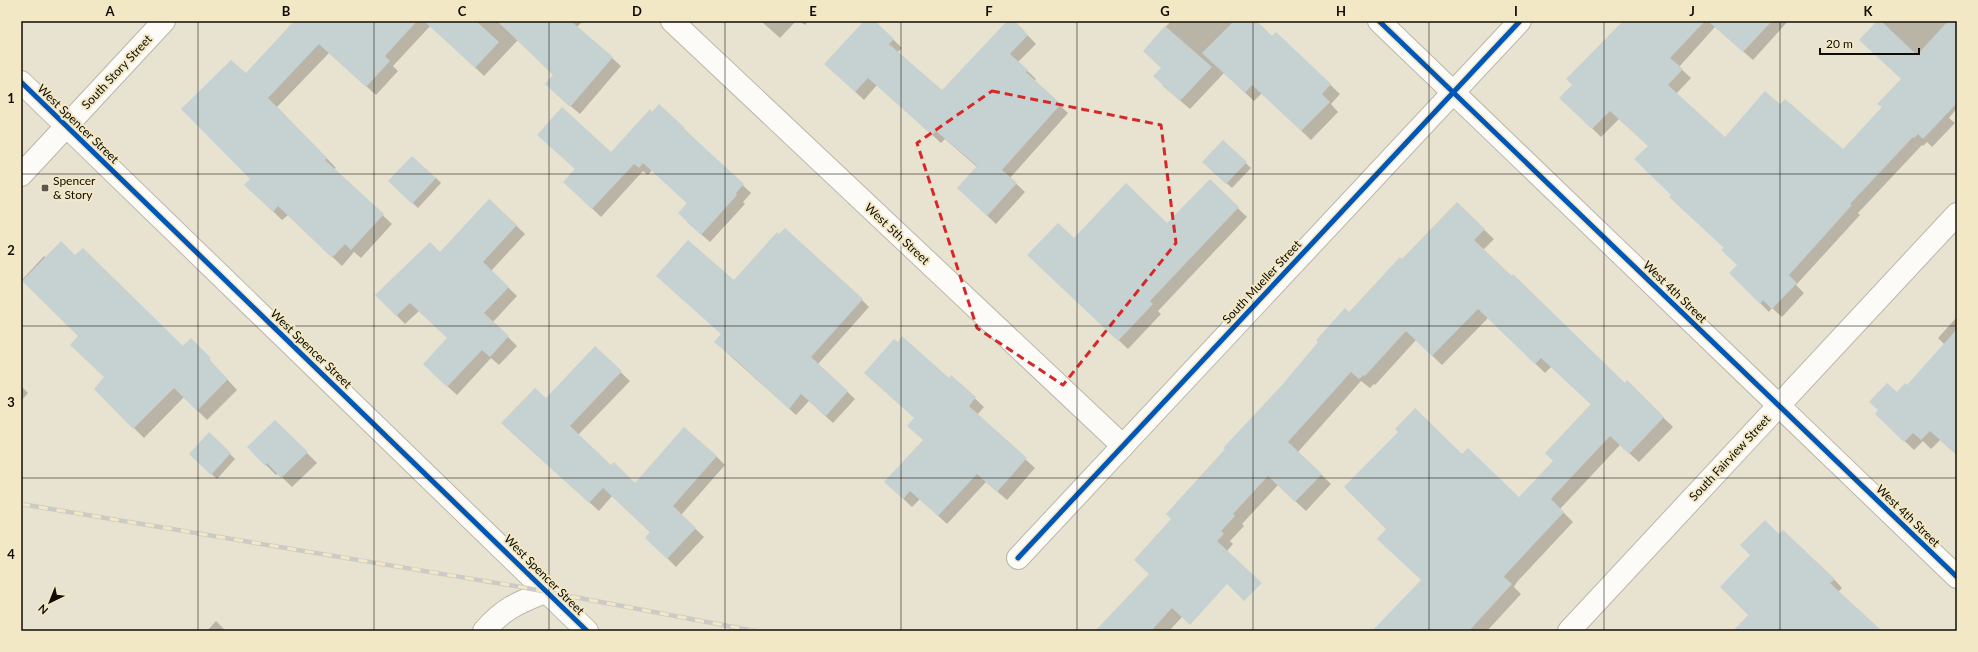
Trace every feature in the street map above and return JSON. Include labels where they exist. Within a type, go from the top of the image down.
[{"type":"street","name":"South Story Street","points":[[21,175],[164,21]]},
{"type":"street","name":"West 5th Street","points":[[672,21],[1123,446]]},
{"type":"street","name":"West 4th Street","points":[[1379,21],[1957,577]]},
{"type":"street","name":"South Mueller Street","points":[[1018,558],[1520,21]]},
{"type":"street","name":"West Spencer Street","points":[[21,82],[488,533],[545,592],[587,631]]},
{"type":"street","name":"South Fairview Street","points":[[1569,631],[1957,214]]},
{"type":"street","points":[[484,631],[514,604],[545,592]]},
{"type":"highlighted area","points":[[992,91],[1161,125],[1176,243],[1063,385],[977,328],[917,143]]},
{"type":"building","points":[[294,21],[417,21],[385,56],[390,61],[366,87],[319,44],[268,98],[327,158],[325,160],[384,214],[351,250],[345,244],[332,258],[278,206],[273,212],[244,185],[250,179],[181,109],[231,60],[246,73]]},
{"type":"building","points":[[424,21],[476,21],[499,42],[475,68]]},
{"type":"building","points":[[497,21],[571,21],[613,57],[570,107],[545,84],[553,75]]},
{"type":"building","points":[[864,21],[875,21],[894,39],[889,44],[942,90],[1007,21],[1015,21],[1028,35],[1010,54],[1028,70],[1026,72],[1061,104],[1002,170],[1017,183],[987,216],[957,188],[977,166],[936,131],[932,135],[868,78],[855,92],[824,64]]},
{"type":"building","points":[[1234,21],[1257,21],[1272,36],[1276,32],[1331,84],[1322,94],[1330,102],[1301,131],[1252,85],[1245,93],[1202,53]]},
{"type":"building","points":[[1623,21],[1705,21],[1670,58],[1683,69],[1668,85],[1725,137],[1765,91],[1780,104],[1785,99],[1843,149],[1882,107],[1877,104],[1901,79],[1859,40],[1877,21],[1881,21],[1917,55],[1948,21],[1957,21],[1957,103],[1923,139],[1918,134],[1914,138],[1913,137],[1850,204],[1852,205],[1789,275],[1797,283],[1772,309],[1763,300],[1760,304],[1729,273],[1737,265],[1721,250],[1724,248],[1669,197],[1671,195],[1634,159],[1648,146],[1610,111],[1592,129],[1559,98],[1572,85],[1566,79]]},
{"type":"building","points":[[1708,21],[1772,21],[1743,52]]},
{"type":"building","points":[[1165,26],[1212,67],[1180,101],[1153,76],[1161,68],[1143,51]]},
{"type":"building","points":[[659,104],[744,184],[736,193],[737,195],[701,235],[678,213],[687,203],[643,163],[639,168],[634,164],[592,209],[563,182],[575,169],[537,135],[562,107],[611,152],[650,109],[652,112]]},
{"type":"building","points":[[1223,140],[1247,162],[1226,184],[1202,162]]},
{"type":"building","points":[[412,156],[436,178],[412,204],[388,181]]},
{"type":"building","points":[[1210,179],[1239,207],[1150,301],[1153,304],[1118,341],[1027,255],[1058,223],[1074,238],[1126,183],[1167,223]]},
{"type":"building","points":[[489,199],[517,225],[483,262],[509,287],[484,313],[509,336],[490,357],[482,350],[447,387],[423,364],[447,338],[410,303],[396,316],[375,295],[430,242],[440,252]]},
{"type":"building","points":[[1457,202],[1485,229],[1474,240],[1512,276],[1513,274],[1625,383],[1627,380],[1664,417],[1629,454],[1610,436],[1551,499],[1564,512],[1507,573],[1504,577],[1512,584],[1469,631],[1372,631],[1421,580],[1377,539],[1386,529],[1344,487],[1398,432],[1395,429],[1415,408],[1462,454],[1468,448],[1519,497],[1553,461],[1545,453],[1591,404],[1541,358],[1535,364],[1478,309],[1432,356],[1406,331],[1365,376],[1364,375],[1359,379],[1351,372],[1288,442],[1322,474],[1295,502],[1268,476],[1233,514],[1235,516],[1221,531],[1224,534],[1217,541],[1262,583],[1244,601],[1227,584],[1190,625],[1172,608],[1151,631],[1095,631],[1149,574],[1134,560],[1171,519],[1166,514],[1225,449],[1223,448],[1282,385],[1318,342],[1316,340],[1345,308],[1349,312],[1400,257],[1402,259]]},
{"type":"building","points":[[785,228],[863,299],[811,357],[848,391],[826,416],[801,394],[789,409],[736,360],[714,342],[721,334],[656,276],[688,240],[734,280],[777,232],[779,234]]},
{"type":"building","points":[[61,241],[75,255],[83,248],[183,346],[191,338],[211,358],[209,360],[228,379],[197,411],[174,388],[133,429],[94,389],[104,377],[70,345],[78,336],[22,281]]},
{"type":"building","points":[[1957,329],[1957,455],[1930,431],[1921,440],[1913,433],[1904,442],[1875,414],[1878,410],[1869,402],[1887,383],[1897,392],[1905,383],[1907,385]]},
{"type":"building","points":[[902,336],[949,378],[951,375],[976,397],[969,406],[1027,458],[997,492],[977,474],[938,516],[910,491],[903,499],[884,482],[923,440],[907,426],[914,418],[864,373],[894,339],[898,342]]},
{"type":"building","points":[[595,346],[622,371],[570,426],[611,465],[614,462],[635,483],[684,427],[717,456],[673,506],[696,528],[667,559],[645,538],[650,532],[603,488],[589,503],[501,423],[535,388],[546,398]]},
{"type":"building","points":[[275,420],[308,452],[281,478],[267,463],[265,466],[247,447]]},
{"type":"building","points":[[209,432],[231,453],[211,475],[189,454]]},
{"type":"building","points":[[1765,520],[1779,534],[1783,530],[1835,579],[1830,583],[1882,631],[1733,631],[1748,615],[1720,587],[1750,555],[1740,545]]},
{"type":"railway","points":[[21,504],[521,587],[755,631]]},
{"type":"cycle path","points":[[1379,21],[1957,577]]},
{"type":"cycle path","points":[[1018,558],[1520,21]]},
{"type":"cycle path","points":[[21,82],[587,631]]},
{"type":"place","name":"Spencer & Story","points":[[45,188]]}]
